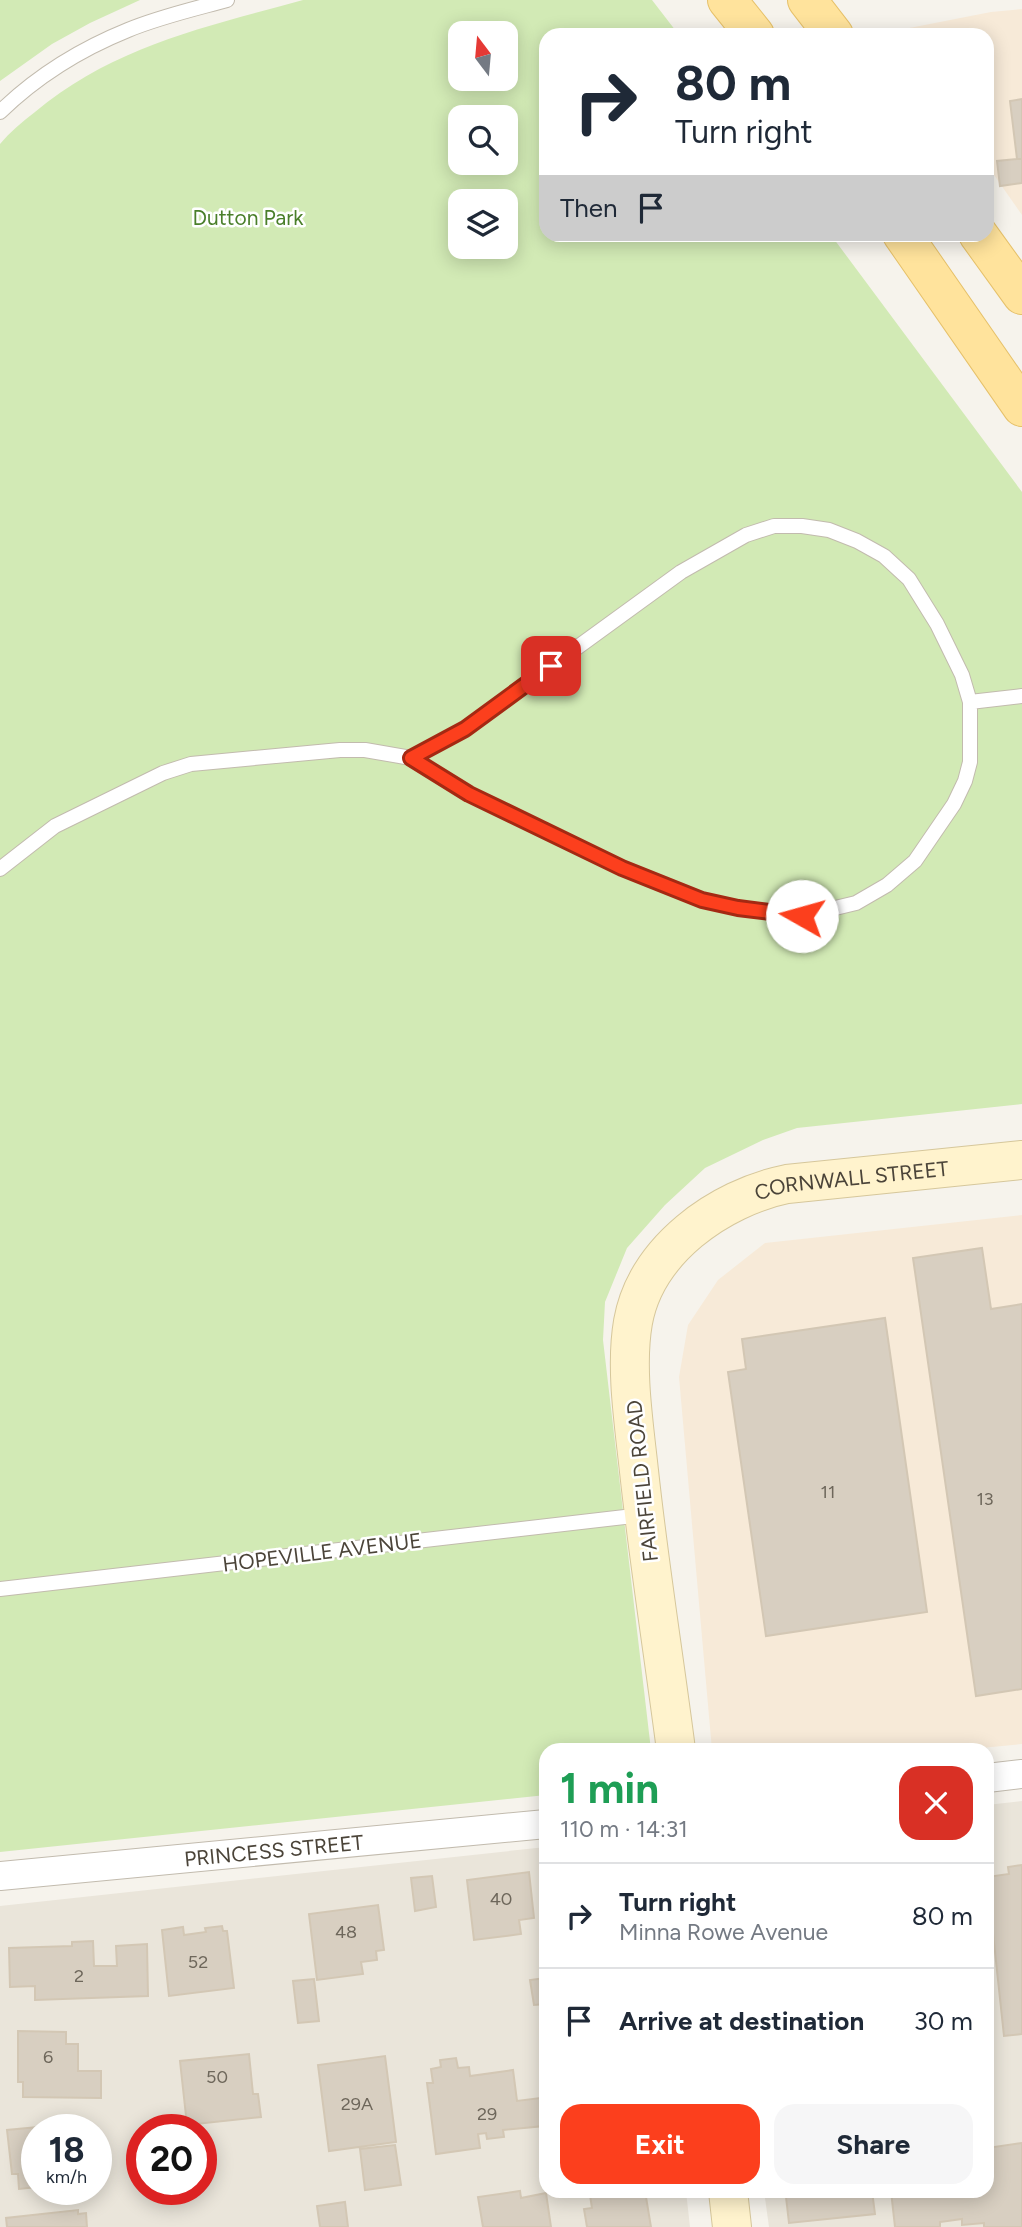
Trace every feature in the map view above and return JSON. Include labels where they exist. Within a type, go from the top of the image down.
[{"type":"main road","points":[[727,0],[749,28]]},
{"type":"main road","points":[[908,242],[1022,407]]},
{"type":"main road","points":[[984,242],[1022,295]]},
{"type":"main road","name":"CORNWALL STREET","points":[[691,1228],[739,1199],[762,1189],[787,1184],[1022,1160]]},
{"type":"main road","name":"FAIRFIELD ROAD","points":[[675,1743],[644,1514],[633,1414],[631,1358],[633,1321],[645,1291],[662,1259],[691,1228]]},
{"type":"main road","points":[[729,2198],[732,2227]]},
{"type":"street","points":[[994,1777],[1022,1774]]},
{"type":"street","name":"PRINCESS STREET","points":[[0,1876],[539,1825]]},
{"type":"lane","points":[[0,112],[35,81],[67,60],[128,29],[227,0]]},
{"type":"lane","points":[[0,869],[55,826],[163,773],[191,764],[365,750],[411,758],[469,794],[622,868],[702,900],[738,908],[802,916],[856,904],[887,885],[915,861],[954,804],[965,781],[970,762],[970,702],[962,675],[937,624],[909,579],[884,556],[829,530],[774,526],[746,535],[681,572],[465,729],[411,758]]},
{"type":"lane","points":[[970,702],[1022,696]]},
{"type":"lane","name":"HOPEVILLE AVENUE","points":[[0,1589],[644,1514]]},
{"type":"shaded area","points":[[1022,9],[1022,215],[994,175],[994,28],[909,28],[991,12]]},
{"type":"shaded area","points":[[1022,1215],[1022,1744],[994,1747],[994,1743],[711,1743],[679,1377],[688,1325],[718,1280],[765,1243]]},
{"type":"shaded area","points":[[1022,1801],[1022,2227],[769,2227],[765,2198],[994,2198],[994,1804]]},
{"type":"shaded area","points":[[539,1848],[539,2198],[687,2198],[690,2227],[0,2227],[0,1906]]},
{"type":"green space","points":[[0,0],[140,0],[52,44],[0,81]]},
{"type":"green space","name":"Dutton Park","points":[[303,0],[652,0],[674,28],[539,28],[539,242],[836,242],[1022,492],[1022,1104],[797,1128],[763,1140],[705,1168],[665,1205],[627,1248],[605,1302],[603,1340],[650,1743],[539,1743],[539,1796],[0,1852],[0,144],[16,127],[65,89],[97,70],[162,41]]},
{"type":"building","points":[[1022,99],[1022,159],[1017,159],[1010,101]]},
{"type":"building","points":[[1022,159],[1022,183],[1000,186],[997,161]]},
{"type":"building","points":[[982,1248],[991,1309],[1022,1304],[1022,1689],[976,1696],[913,1258]]},
{"type":"building","points":[[885,1318],[927,1612],[766,1636],[728,1372],[746,1369],[742,1339]]},
{"type":"building","points":[[1022,1865],[1022,2034],[1004,2036],[994,1942],[994,1876],[1009,1874],[1008,1867]]},
{"type":"building","points":[[529,1872],[534,1918],[519,1920],[521,1934],[474,1940],[467,1880]]},
{"type":"building","points":[[432,1876],[436,1907],[415,1911],[411,1878]]},
{"type":"building","points":[[378,1905],[384,1950],[376,1951],[377,1960],[361,1962],[363,1974],[317,1980],[309,1914]]},
{"type":"building","points":[[222,1926],[223,1931],[227,1931],[234,1988],[169,1996],[162,1930],[183,1927],[184,1935],[206,1932],[205,1928]]},
{"type":"building","points":[[93,1941],[94,1966],[117,1966],[116,1946],[147,1944],[148,1996],[35,2000],[35,1986],[10,1987],[9,1948],[72,1946],[72,1942]]},
{"type":"building","points":[[314,1979],[319,2021],[298,2023],[293,1981]]},
{"type":"building","points":[[539,1979],[539,2005],[534,2005],[530,1980]]},
{"type":"building","points":[[18,2031],[66,2032],[66,2044],[78,2044],[78,2071],[101,2071],[101,2098],[23,2097],[23,2082],[18,2082]]},
{"type":"building","points":[[249,2054],[253,2094],[258,2094],[261,2117],[217,2122],[217,2114],[186,2114],[180,2061]]},
{"type":"building","points":[[385,2056],[396,2142],[329,2151],[318,2065]]},
{"type":"building","points":[[456,2058],[458,2068],[469,2067],[470,2076],[513,2070],[517,2101],[539,2098],[539,2126],[503,2130],[504,2137],[487,2139],[486,2133],[478,2134],[480,2148],[436,2154],[427,2083],[433,2083],[431,2069],[441,2067],[440,2060]]},
{"type":"building","points":[[21,2129],[21,2189],[18,2174],[12,2174],[7,2130]]},
{"type":"building","points":[[1022,2143],[1022,2227],[984,2227],[984,2223],[962,2225],[962,2219],[940,2222],[940,2227],[895,2227],[892,2198],[994,2198],[994,2147]]},
{"type":"building","points":[[395,2145],[401,2185],[365,2190],[360,2149]]},
{"type":"building","points":[[520,2191],[521,2198],[539,2194],[539,2198],[547,2198],[551,2227],[483,2227],[478,2197]]},
{"type":"building","points":[[590,2198],[646,2198],[651,2227],[587,2227],[584,2209],[592,2208]]},
{"type":"building","points":[[786,2198],[873,2198],[875,2214],[789,2223]]},
{"type":"building","points":[[345,2202],[348,2227],[320,2227],[317,2206]]},
{"type":"building","points":[[78,2210],[78,2214],[86,2213],[87,2227],[7,2227],[6,2218]]},
{"type":"route","points":[[551,666],[465,729],[411,758],[469,794],[622,868],[702,900],[738,908],[802,916]]}]
